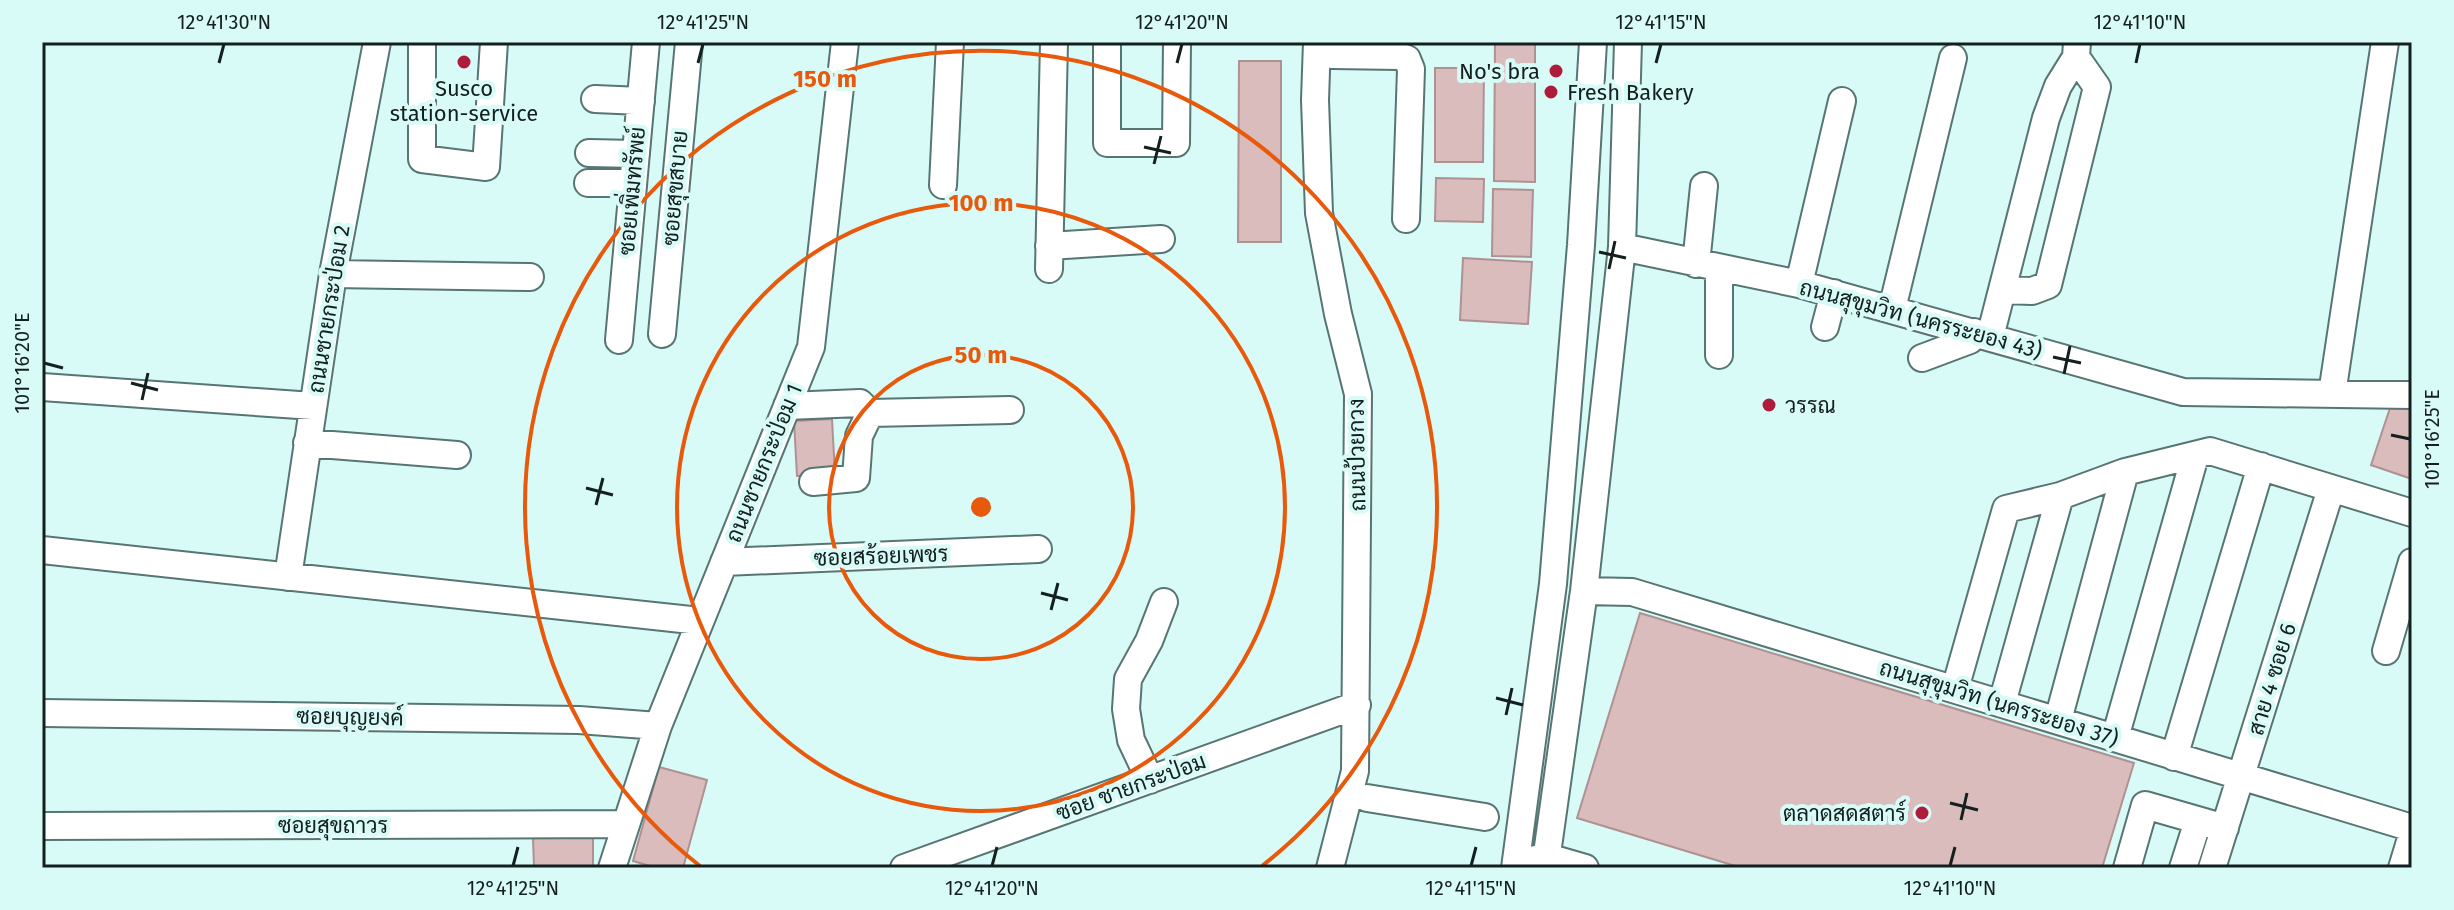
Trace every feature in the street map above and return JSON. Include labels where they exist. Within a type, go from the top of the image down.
[{"type":"street","name":"ถนนชายกระป่อม 2","points":[[288,577],[333,274],[377,42]]},
{"type":"street","points":[[422,42],[422,159],[486,167],[494,42]]},
{"type":"street","name":"ซอยเพิ่มทรัพย์","points":[[619,340],[646,42]]},
{"type":"street","name":"ซอยสุขสบาย","points":[[662,334],[689,42]]},
{"type":"street","name":"ถนนชายกระป่อม 1","points":[[612,868],[658,726],[811,347],[845,42]]},
{"type":"street","points":[[943,185],[950,42]]},
{"type":"street","points":[[1054,42],[1049,258],[1161,239]]},
{"type":"street","points":[[1107,42],[1107,143],[1176,143],[1177,42]]},
{"type":"street","points":[[1530,865],[1581,245],[1593,42]]},
{"type":"street","points":[[1530,865],[1584,591],[1622,247],[1628,42]]},
{"type":"street","points":[[2332,394],[2385,42]]},
{"type":"street","points":[[1327,46],[1407,59],[1411,69],[1406,219]]},
{"type":"street","name":"ถนนป้วยกวง","points":[[1327,46],[1315,100],[1319,213],[1338,314],[1358,394],[1355,771],[1330,868]]},
{"type":"street","name":"ถนนป้วยกวง","points":[[1327,46],[1333,198],[1344,281],[1372,389],[1373,775],[1349,868]]},
{"type":"street","points":[[2004,290],[2032,291],[2048,285],[2097,87],[2077,49]]},
{"type":"street","points":[[1922,358],[1982,334],[2004,290],[2046,118],[2077,49]]},
{"type":"street","points":[[1892,309],[1953,58]]},
{"type":"street","points":[[595,99],[641,101]]},
{"type":"street","points":[[1799,284],[1842,101]]},
{"type":"street","points":[[589,153],[636,154]]},
{"type":"street","points":[[588,183],[633,183]]},
{"type":"street","points":[[1704,186],[1707,266],[1719,355]]},
{"type":"street","points":[[627,247],[669,252]]},
{"type":"street","name":"ถนนสุขุมวิท (นครระยอง 43)","points":[[1622,247],[1834,293],[2183,392],[2412,395]]},
{"type":"street","points":[[333,274],[530,277]]},
{"type":"street","points":[[1825,327],[1834,293]]},
{"type":"street","points":[[42,387],[313,406]]},
{"type":"street","points":[[787,406],[860,403],[870,413],[1010,410]]},
{"type":"street","points":[[813,482],[856,478],[859,436],[870,413]]},
{"type":"street","points":[[307,443],[457,455]]},
{"type":"street","points":[[1955,689],[2006,509],[2060,496],[2125,472],[2210,451],[2412,513]]},
{"type":"street","points":[[2115,738],[2195,456]]},
{"type":"street","points":[[2174,757],[2261,466]]},
{"type":"street","points":[[2058,720],[2125,472]]},
{"type":"street","name":"สาย 4 ซอย 6","points":[[2212,868],[2331,489]]},
{"type":"street","points":[[2002,703],[2060,496]]},
{"type":"street","name":"ซอยสร้อยเพชร","points":[[724,562],[1038,549]]},
{"type":"street","points":[[42,550],[700,621]]},
{"type":"street","points":[[2386,651],[2412,562]]},
{"type":"street","name":"ถนนสุขุมวิท (นครระยอง 37)","points":[[1584,591],[1632,592],[2412,828]]},
{"type":"street","points":[[1150,780],[1131,740],[1126,709],[1128,679],[1149,641],[1164,602]]},
{"type":"street","name":"ซอย ชายกระป่อม","points":[[904,868],[1357,705]]},
{"type":"street","name":"ซอยบุญยงค์","points":[[42,713],[579,720],[658,726]]},
{"type":"street","points":[[1367,798],[1485,817]]},
{"type":"street","points":[[2127,868],[2145,805],[2225,828]]},
{"type":"street","points":[[2183,868],[2198,821]]},
{"type":"street","name":"ซอยสุขถาวร","points":[[42,826],[624,824]]},
{"type":"street","points":[[2402,868],[2412,835]]},
{"type":"street","points":[[1530,865],[1585,868]]},
{"type":"building","points":[[1495,42],[1535,42],[1535,182],[1494,181]]},
{"type":"building","points":[[1239,61],[1281,61],[1281,242],[1238,242]]},
{"type":"building","points":[[1435,68],[1484,68],[1483,162],[1435,162]]},
{"type":"building","points":[[1436,178],[1484,179],[1483,222],[1435,221]]},
{"type":"building","points":[[1493,189],[1533,190],[1531,257],[1492,256]]},
{"type":"building","points":[[1463,258],[1532,262],[1528,324],[1460,320]]},
{"type":"building","points":[[2392,402],[2412,409],[2412,479],[2371,465]]},
{"type":"building","points":[[832,419],[835,474],[797,476],[794,421]]},
{"type":"building","points":[[1640,613],[2134,763],[2102,868],[1742,868],[1577,818]]},
{"type":"building","points":[[659,767],[707,780],[683,868],[657,868],[633,861]]},
{"type":"building","points":[[593,835],[593,868],[534,868],[533,838]]},
{"type":"place","name":"Susco station-service","points":[[464,62]]},
{"type":"place","name":"No's bra","points":[[1556,71]]},
{"type":"place","name":"Fresh Bakery","points":[[1551,92]]},
{"type":"place","name":"วรรณ","points":[[1769,405]]},
{"type":"place","name":"ตลาดสดสตาร์","points":[[1922,813]]}]
